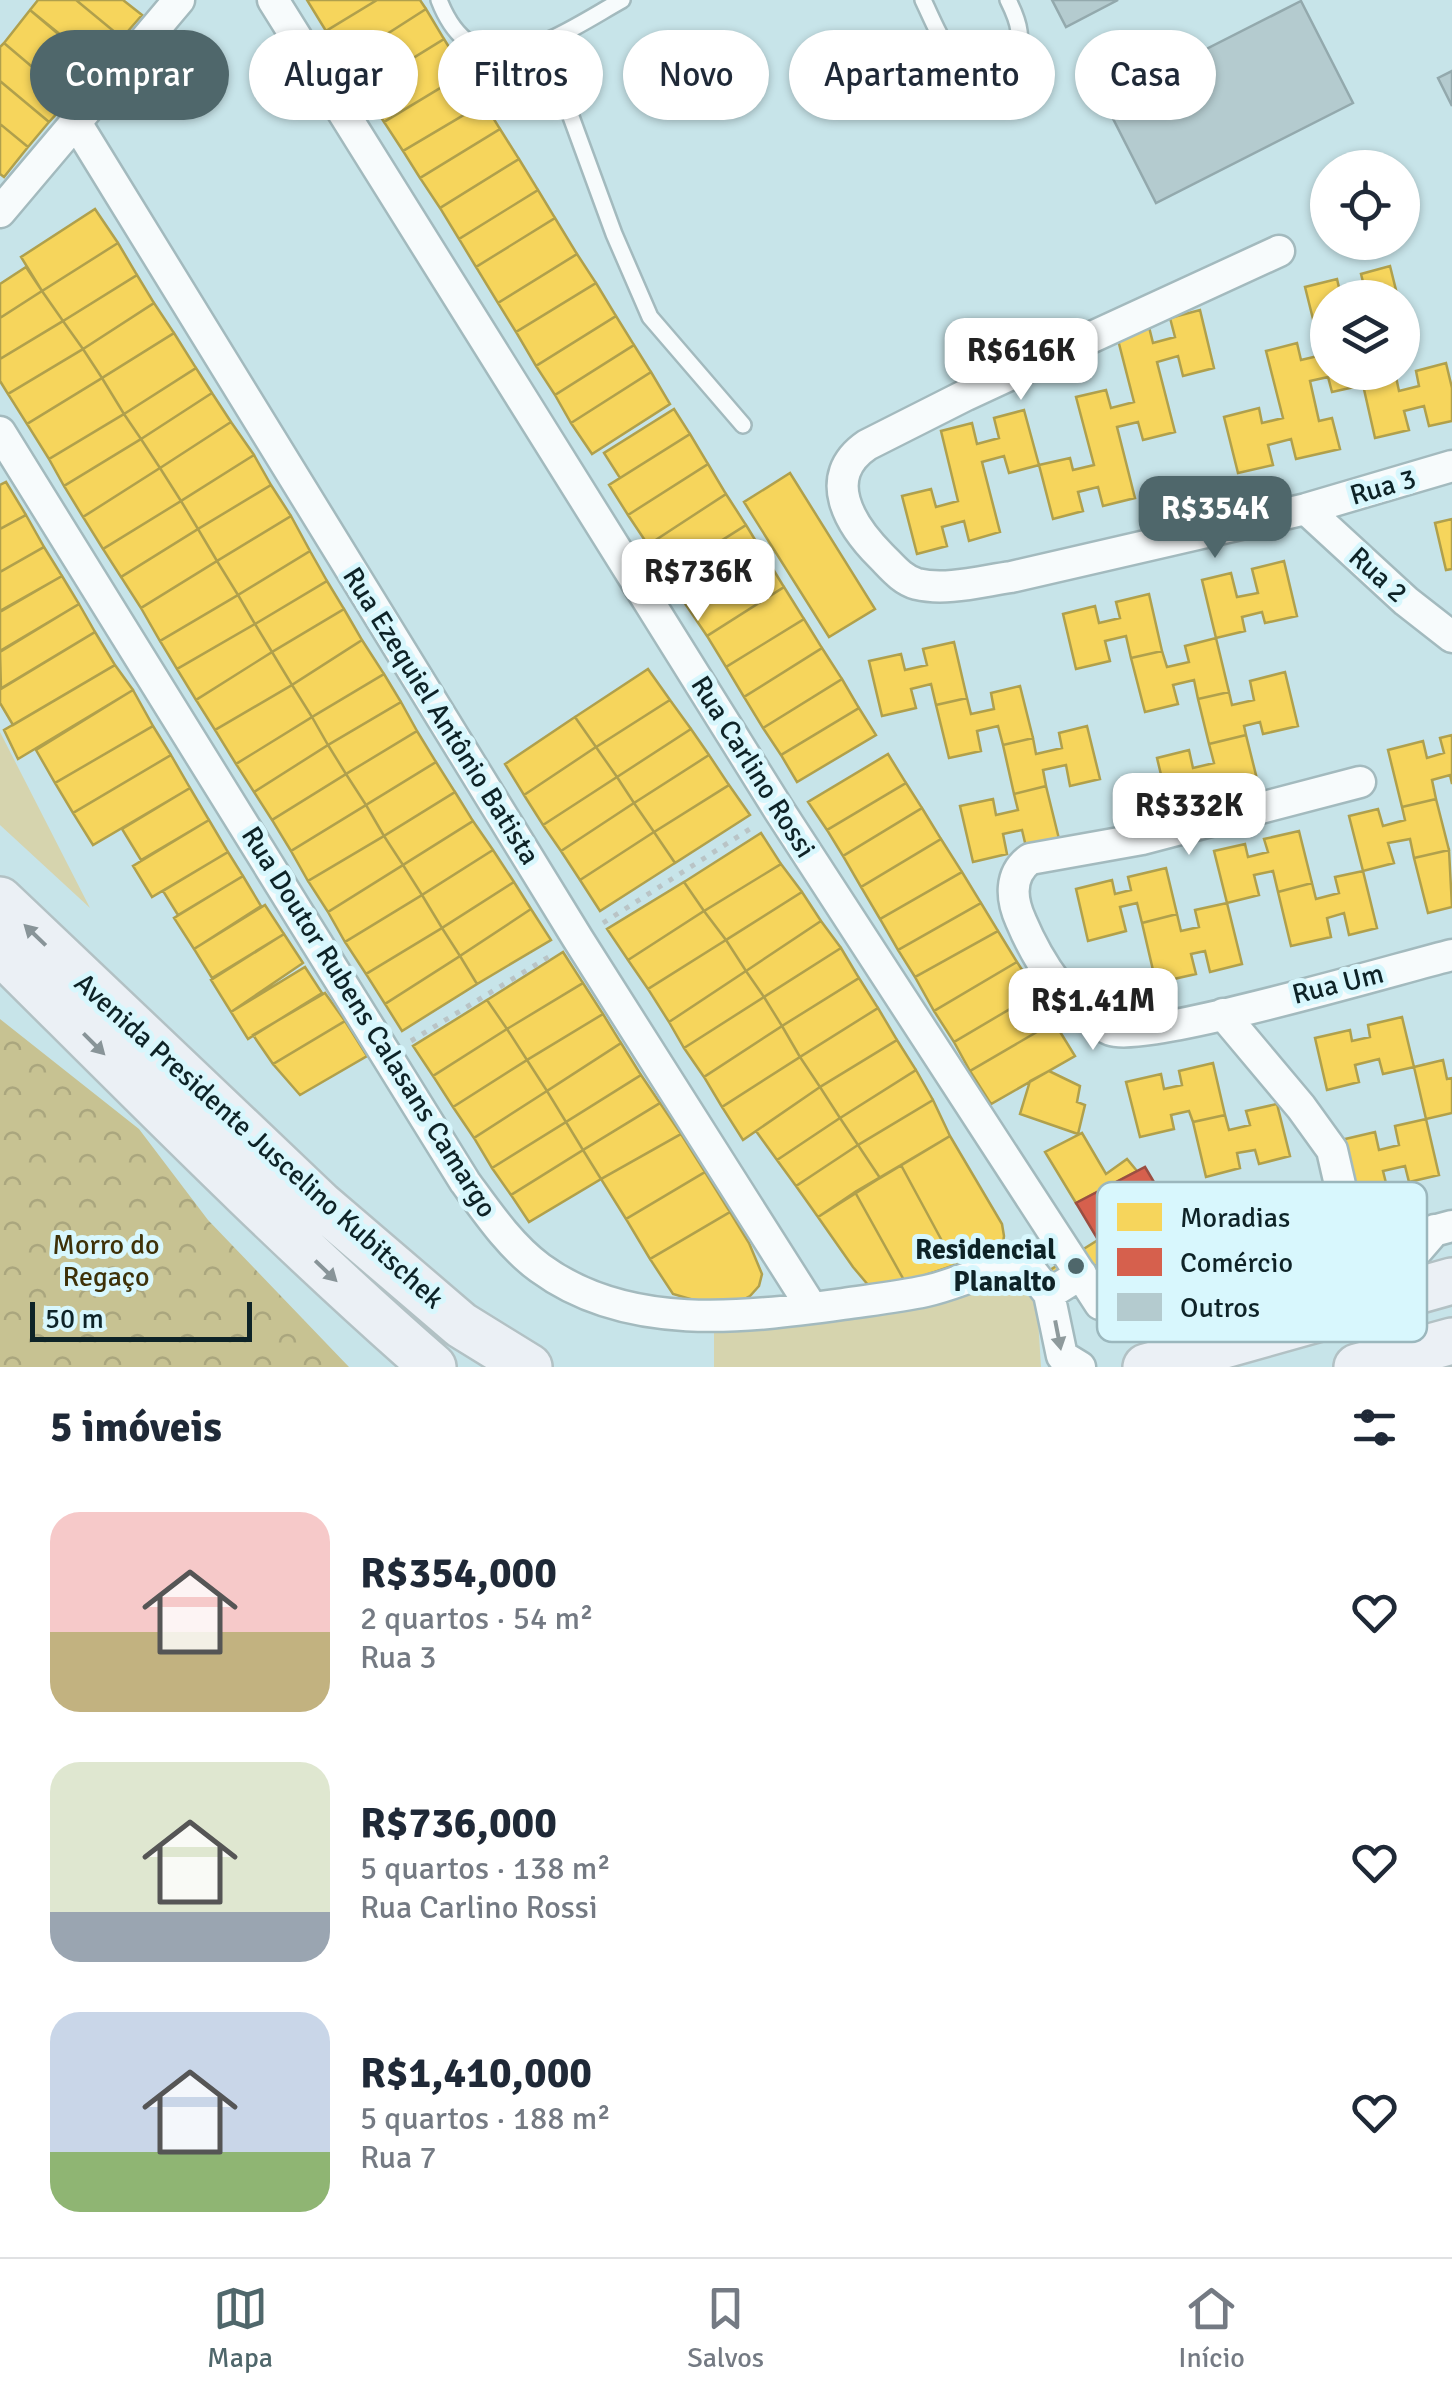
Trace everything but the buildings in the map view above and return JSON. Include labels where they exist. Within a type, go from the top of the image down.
[{"type":"main road","name":"Avenida Presidente Juscelino Kubitschek","points":[[0,900],[321,1205],[461,1326],[529,1367]]},
{"type":"main road","name":"Avenida Presidente Juscelino Kubitschek","points":[[0,950],[230,1179],[434,1367]]},
{"type":"main road","points":[[1427,1289],[1452,1282]]},
{"type":"main road","points":[[1357,1367],[1404,1361],[1452,1341]]},
{"type":"main road","points":[[1146,1367],[1236,1342]]},
{"type":"street","points":[[0,212],[179,0]]},
{"type":"street","name":"Rua Carlino Rossi","points":[[273,0],[779,810],[1097,1299]]},
{"type":"street","name":"Rua Ezequiel Antônio Batista","points":[[75,121],[578,939],[812,1308]]},
{"type":"street","name":"Rua 3","points":[[1279,251],[966,396],[856,452],[842,479],[842,494],[862,537],[902,577],[914,583],[962,584],[1011,577],[1306,509],[1452,466]]},
{"type":"street","name":"Rua Doutor Rubens Calasans Camargo","points":[[0,432],[465,1182],[514,1244],[540,1268],[604,1300],[677,1315],[763,1316],[928,1291],[1011,1265],[1028,1267],[1050,1294]]},
{"type":"street","name":"Rua 2","points":[[1306,509],[1439,614],[1452,637]]},
{"type":"street","name":"Rua Um","points":[[1360,782],[1142,840],[1030,859],[1021,866],[1013,893],[1016,910],[1026,934],[1064,992],[1112,1030],[1134,1033],[1452,955]]},
{"type":"street","points":[[1223,1014],[1332,1150],[1339,1182]]},
{"type":"street","points":[[1080,1367],[1062,1356],[1050,1294],[1081,1274]]},
{"type":"lane","points":[[439,0],[454,30]]},
{"type":"lane","points":[[568,30],[622,0]]},
{"type":"lane","points":[[923,0],[948,51],[965,67],[994,70],[1014,64],[1022,44],[1019,22],[1008,0]]},
{"type":"lane","points":[[572,120],[614,234],[650,317],[743,425]]},
{"type":"path","points":[[388,1056],[779,810]]},
{"type":"shaded area","points":[[0,732],[90,908],[0,825]]},
{"type":"shaded area","points":[[1011,1265],[1037,1303],[1041,1367],[714,1367],[714,1318]]},
{"type":"green space","name":"Morro do Regaço","points":[[0,1019],[139,1129],[208,1220],[349,1367],[0,1367]]},
{"type":"place","name":"Residencial Planalto","points":[[1076,1266]]}]
